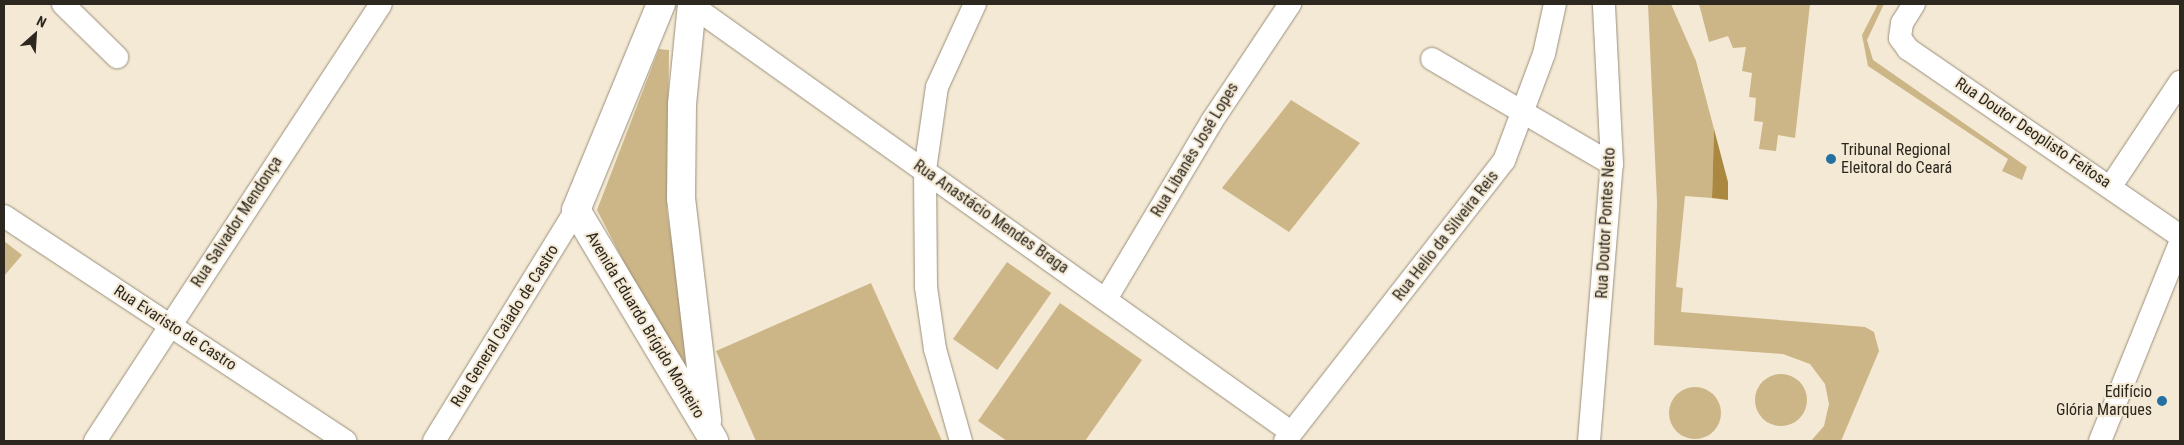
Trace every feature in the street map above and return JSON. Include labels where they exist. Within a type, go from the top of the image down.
[{"type":"main road","points":[[576,210],[662,4]]},
{"type":"main road","points":[[691,4],[682,104],[681,198],[711,434]]},
{"type":"main road","name":"Avenida Eduardo Brígido Monteiro","points":[[576,210],[711,434]]},
{"type":"street","points":[[62,4],[117,57]]},
{"type":"street","name":"Rua Salvador Mendonça","points":[[94,441],[381,4]]},
{"type":"street","name":"Rua Anastácio Mendes Braga","points":[[691,4],[1106,299],[1288,437]]},
{"type":"street","points":[[961,441],[935,350],[928,296],[925,170],[937,88],[975,4]]},
{"type":"street","name":"Rua Libanês José Lopes","points":[[1106,299],[1212,121],[1290,4]]},
{"type":"street","name":"Rua Helio da Silveira Reis","points":[[1288,437],[1477,200],[1504,161],[1525,112],[1555,4]]},
{"type":"street","name":"Rua Doutor Pontes Neto","points":[[1589,441],[1612,164],[1604,4]]},
{"type":"street","name":"Rua Doutor Deoplisto Feitosa","points":[[1914,4],[1902,23],[1900,38],[1908,49],[2111,186],[2180,236]]},
{"type":"street","points":[[1432,59],[1612,164]]},
{"type":"street","points":[[2111,186],[2180,82]]},
{"type":"street","name":"Rua General Caiado de Castro","points":[[434,441],[576,210]]},
{"type":"street","name":"Rua Evaristo de Castro","points":[[4,216],[345,441]]},
{"type":"street","points":[[2100,441],[2180,243]]},
{"type":"shaded area","points":[[1648,4],[1671,4],[1696,61],[1714,129],[1712,198],[1685,196],[1676,287],[1683,288],[1681,312],[1865,327],[1874,332],[1879,351],[1841,441],[1811,441],[1824,426],[1829,404],[1825,384],[1810,364],[1783,354],[1654,345],[1657,202]]},
{"type":"shaded area","points":[[1699,4],[1810,4],[1795,138],[1778,135],[1776,151],[1759,149],[1763,122],[1754,121],[1756,98],[1749,97],[1752,73],[1742,71],[1746,47],[1733,48],[1728,36],[1709,42]]},
{"type":"shaded area","points":[[1878,4],[1884,4],[1867,40],[1873,60],[2027,167],[2022,180],[2002,171],[2008,159],[1868,66],[1862,35]]},
{"type":"shaded area","points":[[659,49],[669,50],[667,211],[687,340],[685,367],[675,361],[597,210]]},
{"type":"shaded area","points":[[1291,100],[1360,143],[1289,232],[1222,188]]},
{"type":"shaded area","points":[[1714,129],[1728,182],[1728,200],[1712,198]]},
{"type":"shaded area","points":[[4,241],[22,255],[4,276]]},
{"type":"shaded area","points":[[1007,262],[1051,293],[997,370],[953,339]]},
{"type":"shaded area","points":[[871,283],[942,441],[756,441],[716,351]]},
{"type":"shaded area","points":[[1060,303],[1142,360],[1085,441],[1007,441],[978,421]]},
{"type":"shaded area","points":[[1781,374],[1791,376],[1799,382],[1805,390],[1807,400],[1805,410],[1799,418],[1791,424],[1781,426],[1771,424],[1763,418],[1757,410],[1755,400],[1757,390],[1763,382],[1771,376]]},
{"type":"shaded area","points":[[1695,387],[1705,389],[1713,395],[1719,403],[1721,413],[1719,423],[1713,431],[1705,437],[1695,439],[1685,437],[1677,431],[1671,423],[1669,413],[1671,403],[1677,395],[1685,389]]},
{"type":"place","name":"Tribunal Regional Eleitoral do Ceará","points":[[1831,159]]},
{"type":"place","name":"Edifício Glória Marques","points":[[2162,401]]}]
